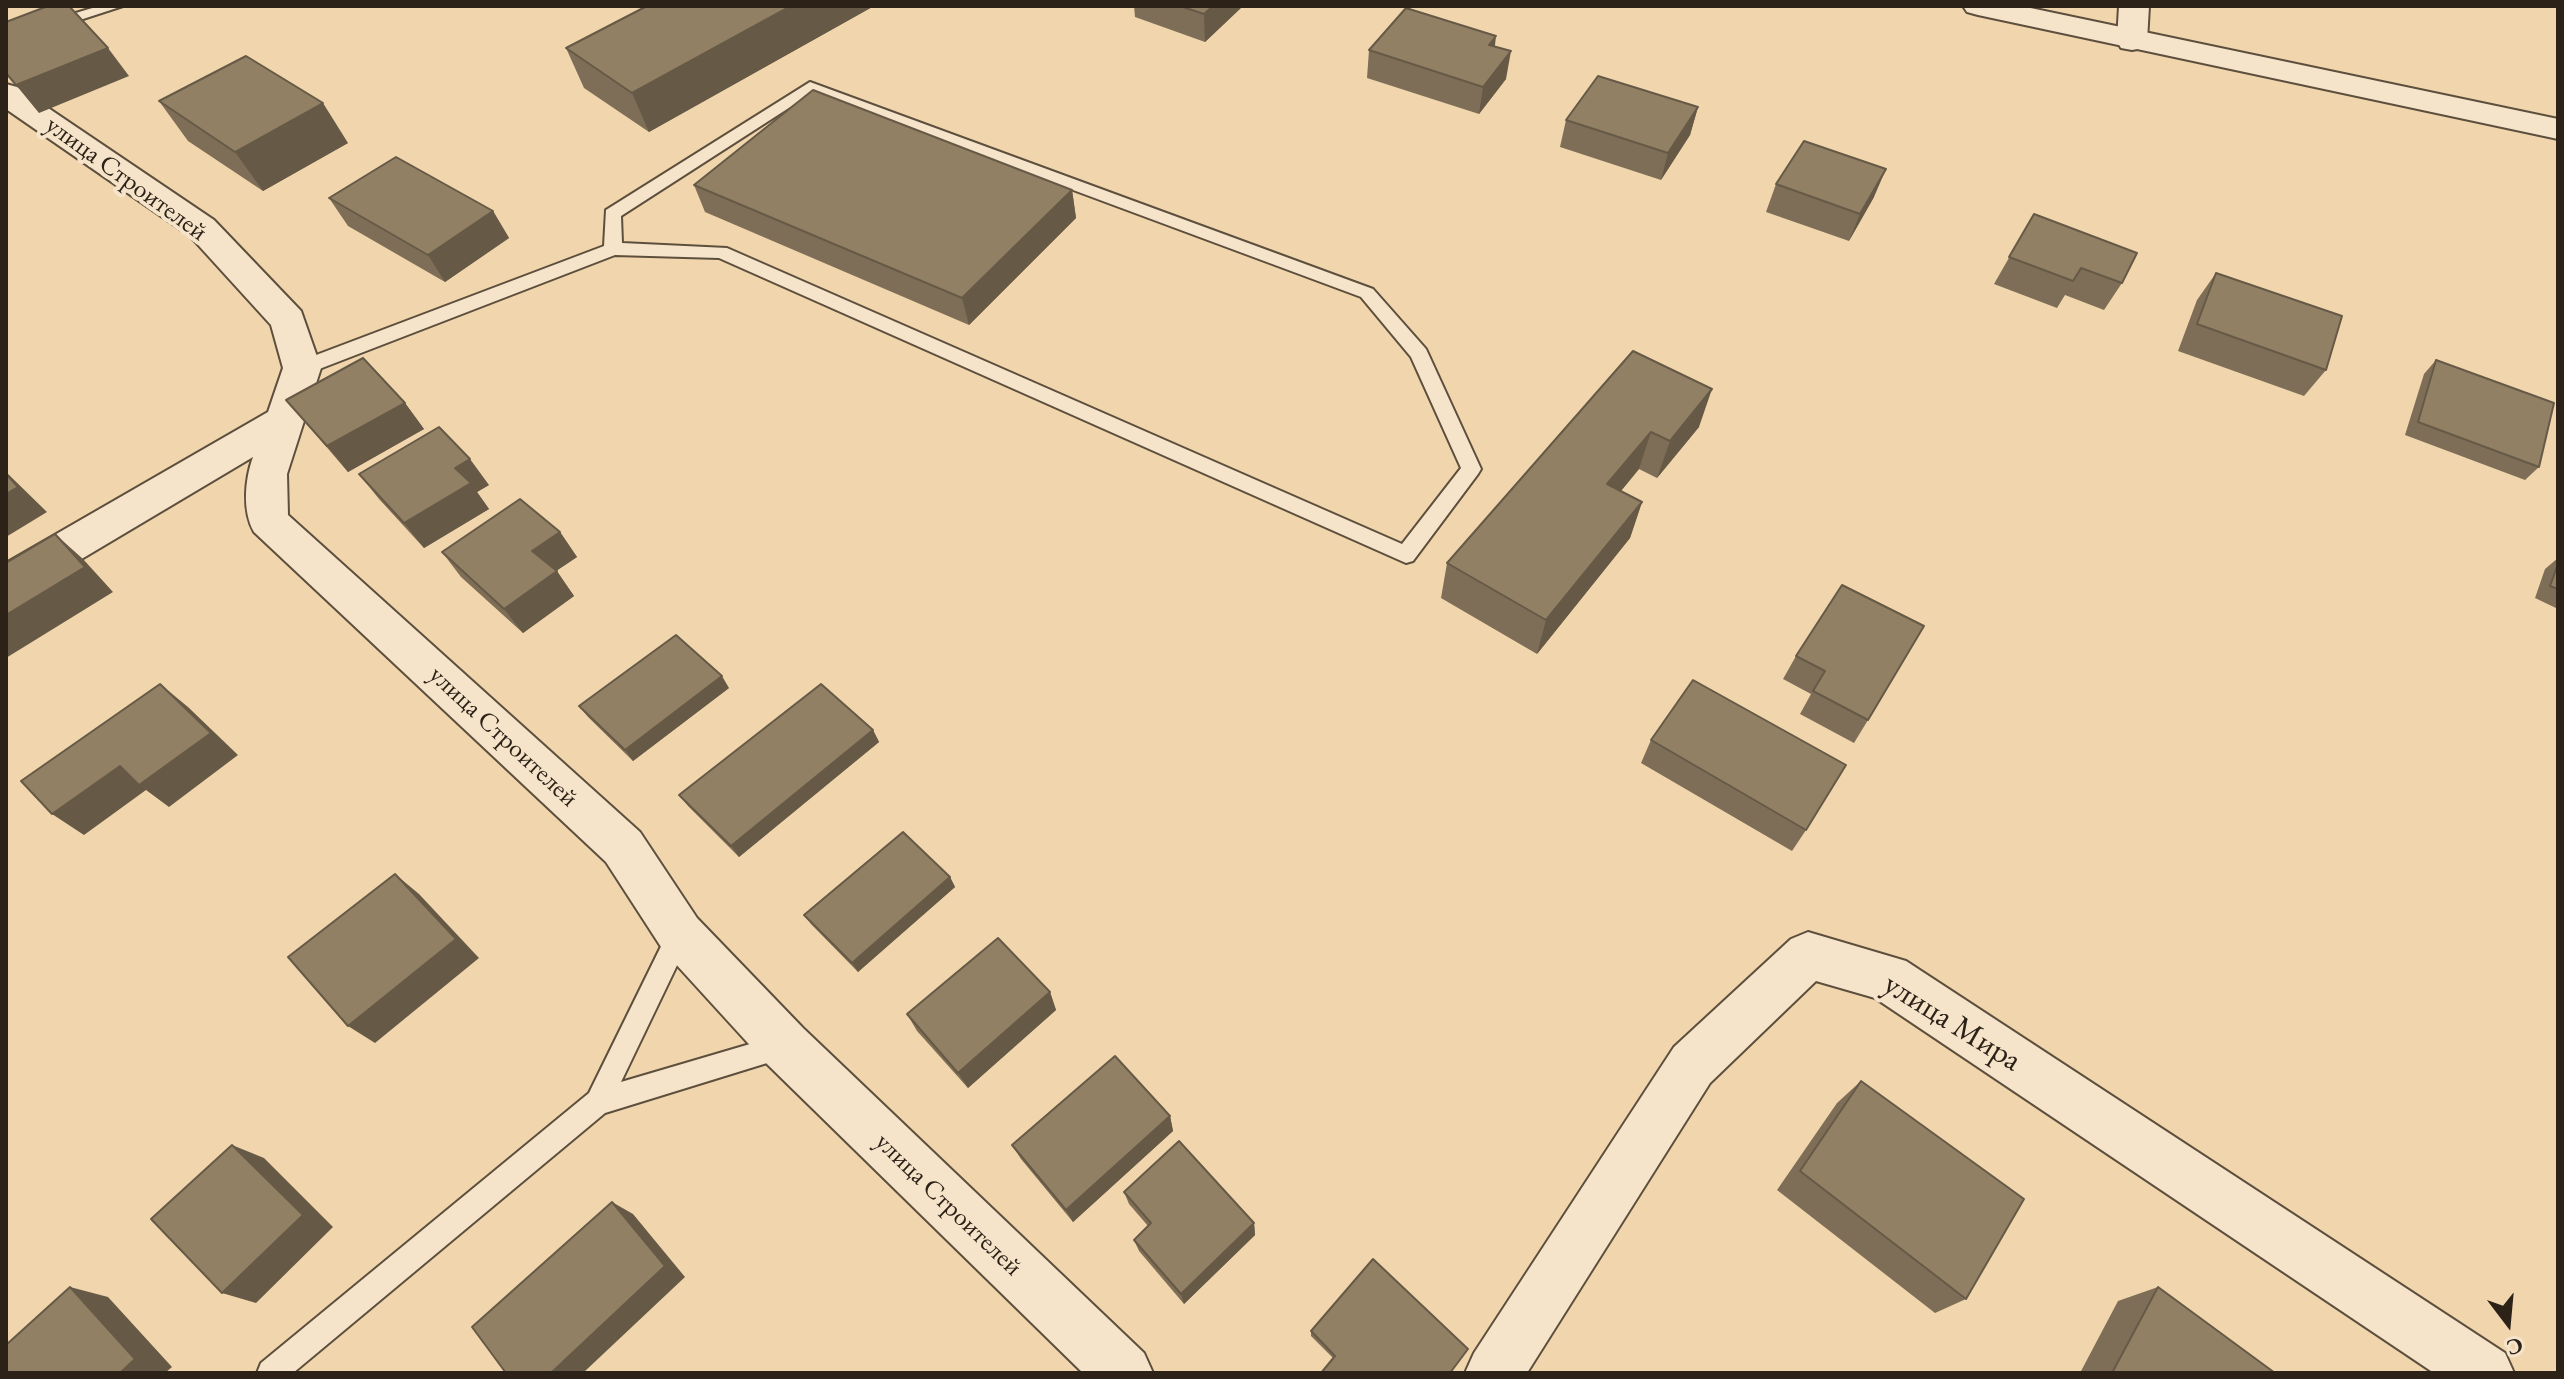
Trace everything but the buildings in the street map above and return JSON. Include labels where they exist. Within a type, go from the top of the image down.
[{"type":"street","points":[[1978,6],[2558,129]]},
{"type":"street","points":[[2132,41],[2134,6]]},
{"type":"street","name":"улица Строителей","points":[[6,94],[202,228],[288,320],[302,368],[267,474],[268,521],[623,847],[680,934],[785,1046],[1124,1373]]},
{"type":"street","points":[[6,583],[287,419]]},
{"type":"street","name":"улица Мира","points":[[1494,1373],[1692,1065],[1808,955],[1888,978],[2485,1373]]},
{"type":"lane","points":[[6,39],[115,6]]},
{"type":"lane","points":[[302,368],[613,249],[721,252],[1406,555],[1471,469],[1419,354],[1367,293],[810,87],[612,214],[613,249]]},
{"type":"lane","points":[[598,1102],[680,934]]},
{"type":"lane","points":[[271,1373],[598,1102],[785,1046]]}]
